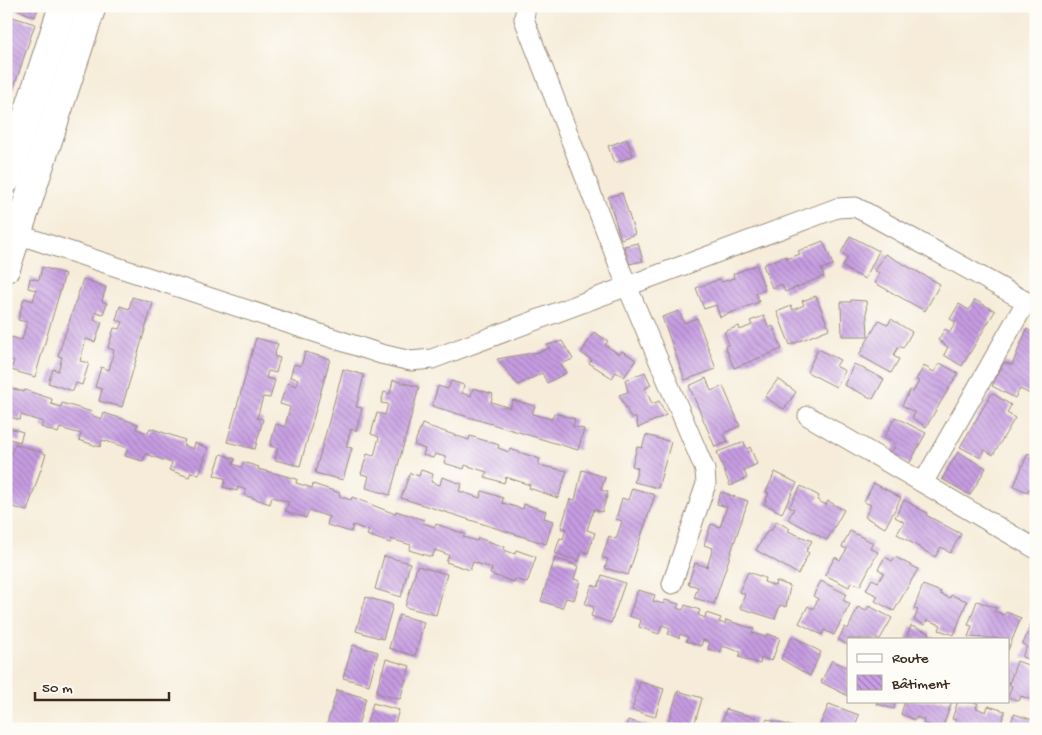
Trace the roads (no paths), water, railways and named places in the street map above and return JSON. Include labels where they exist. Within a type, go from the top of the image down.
[{"type":"street","points":[[6,180],[63,6]]},
{"type":"street","points":[[6,268],[92,6]]},
{"type":"street","points":[[526,6],[524,19],[628,286],[705,470],[706,484],[672,584]]},
{"type":"street","points":[[17,234],[371,350],[411,361],[432,359],[837,208],[855,208],[1031,304],[923,483]]},
{"type":"street","points":[[808,416],[1036,549]]}]
